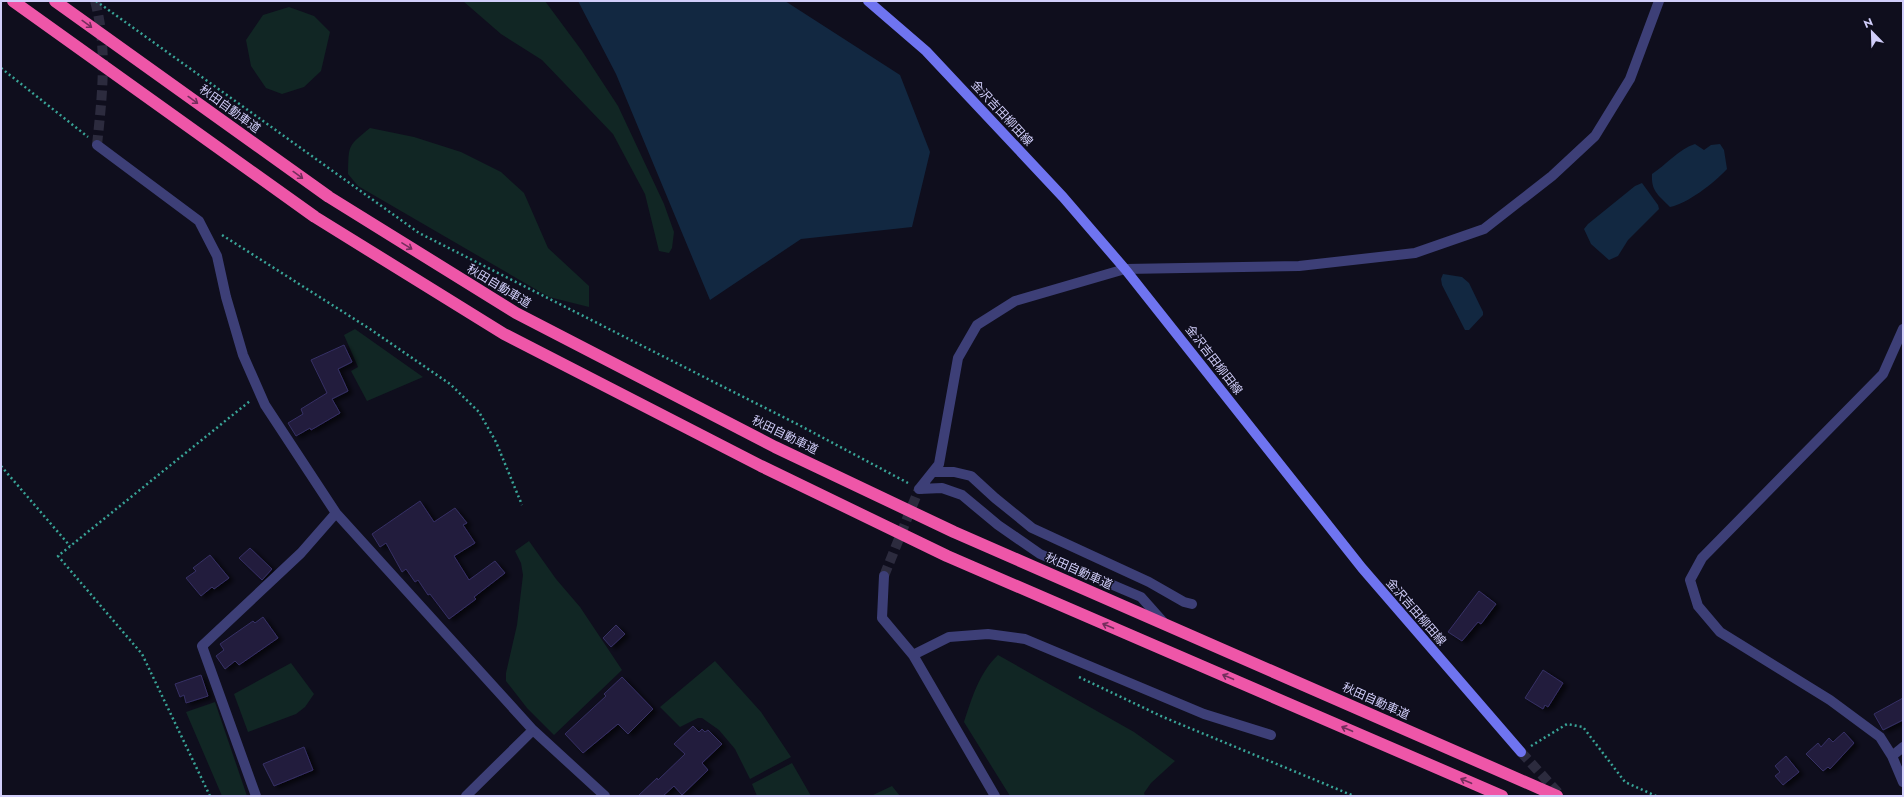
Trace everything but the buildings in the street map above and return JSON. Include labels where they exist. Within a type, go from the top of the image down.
[{"type":"highway","points":[[13,1],[314,217],[504,334],[754,463],[947,556],[1502,796]]},
{"type":"highway","name":"秋田自動車道","points":[[56,1],[329,197],[516,313],[775,447],[954,532],[1557,796]]},
{"type":"main road","name":"金沢吉田柳田線","points":[[868,1],[926,51],[1063,197],[1126,269],[1362,568],[1521,752]]},
{"type":"street","points":[[919,489],[939,464],[958,358],[977,325],[1015,302],[1126,269],[1314,264],[1415,253],[1484,229],[1552,176],[1595,136],[1630,79],[1659,1]]},
{"type":"street","points":[[98,145],[199,221],[216,256],[243,355],[259,393],[285,438],[336,513],[533,730],[605,796]]},
{"type":"street","points":[[1903,329],[1883,374],[1702,558],[1690,580],[1698,606],[1720,632],[1830,700],[1880,737],[1892,756],[1903,782]]},
{"type":"street","points":[[933,472],[954,472],[971,476],[1032,528],[1150,582],[1184,602],[1192,604]]},
{"type":"street","points":[[919,489],[942,488],[962,495],[998,525],[1040,554],[1141,597],[1166,625]]},
{"type":"street","points":[[256,796],[202,646],[301,553],[336,513]]},
{"type":"street","points":[[884,576],[882,618],[913,655],[995,796]]},
{"type":"street","points":[[913,655],[950,636],[988,634],[1025,639],[1204,714],[1271,735]]},
{"type":"street","points":[[466,796],[533,730]]},
{"type":"street","points":[[1892,756],[1903,747]]},
{"type":"path","points":[[96,1],[420,233],[799,425],[919,489]]},
{"type":"path","points":[[1,68],[98,145]]},
{"type":"path","points":[[219,234],[370,329],[450,384],[482,416],[496,442],[522,505]]},
{"type":"path","points":[[210,796],[142,654],[58,556],[259,393]]},
{"type":"path","points":[[1,466],[70,546]]},
{"type":"path","points":[[1072,674],[1163,717],[1354,796]]},
{"type":"path","points":[[1521,752],[1567,724],[1583,727],[1625,782],[1656,796]]},
{"type":"green space","points":[[463,1],[545,1],[582,51],[618,106],[664,204],[674,232],[672,248],[669,253],[659,251],[645,194],[613,134],[542,60],[501,34]]},
{"type":"green space","points":[[289,7],[314,16],[330,32],[321,71],[304,87],[282,94],[266,88],[251,66],[246,40],[263,15]]},
{"type":"green space","points":[[370,128],[414,137],[461,152],[501,172],[524,193],[548,248],[589,286],[589,307],[549,297],[358,186],[348,174],[349,151],[353,143]]},
{"type":"green space","points":[[355,329],[423,377],[367,401],[351,371],[358,367],[344,335]]},
{"type":"green space","points":[[529,541],[556,579],[580,607],[622,670],[554,735],[527,708],[506,681],[506,673],[517,625],[523,575],[521,563],[515,551]]},
{"type":"green space","points":[[998,655],[1134,732],[1175,761],[1151,783],[1144,793],[1145,796],[1010,796],[964,722],[973,695],[981,678],[991,662]]},
{"type":"green space","points":[[715,661],[761,712],[791,757],[750,779],[735,749],[719,730],[702,718],[698,718],[680,727],[660,707]]},
{"type":"green space","points":[[291,663],[314,694],[305,707],[296,714],[248,732],[234,694]]},
{"type":"green space","points":[[215,702],[247,796],[222,796],[186,712]]},
{"type":"green space","points":[[792,763],[811,796],[757,796],[752,784]]},
{"type":"green space","points":[[892,786],[900,796],[871,796]]},
{"type":"water","points":[[578,1],[785,1],[900,75],[930,152],[912,227],[801,239],[710,300],[616,74]]},
{"type":"water","points":[[1695,144],[1704,150],[1711,145],[1720,144],[1724,150],[1727,169],[1700,192],[1684,202],[1670,207],[1656,193],[1653,185],[1652,174],[1678,153]]},
{"type":"water","points":[[1642,183],[1658,205],[1659,209],[1628,240],[1618,256],[1609,260],[1591,244],[1584,229],[1588,224],[1635,186]]},
{"type":"water","points":[[1443,274],[1462,277],[1469,283],[1483,312],[1483,315],[1469,330],[1465,330],[1442,285],[1441,279]]},
{"type":"tunnel","points":[[95,1],[102,37],[103,55],[102,91],[97,145]]},
{"type":"tunnel","points":[[884,576],[919,489]]},
{"type":"tunnel","points":[[1521,752],[1561,796]]}]
